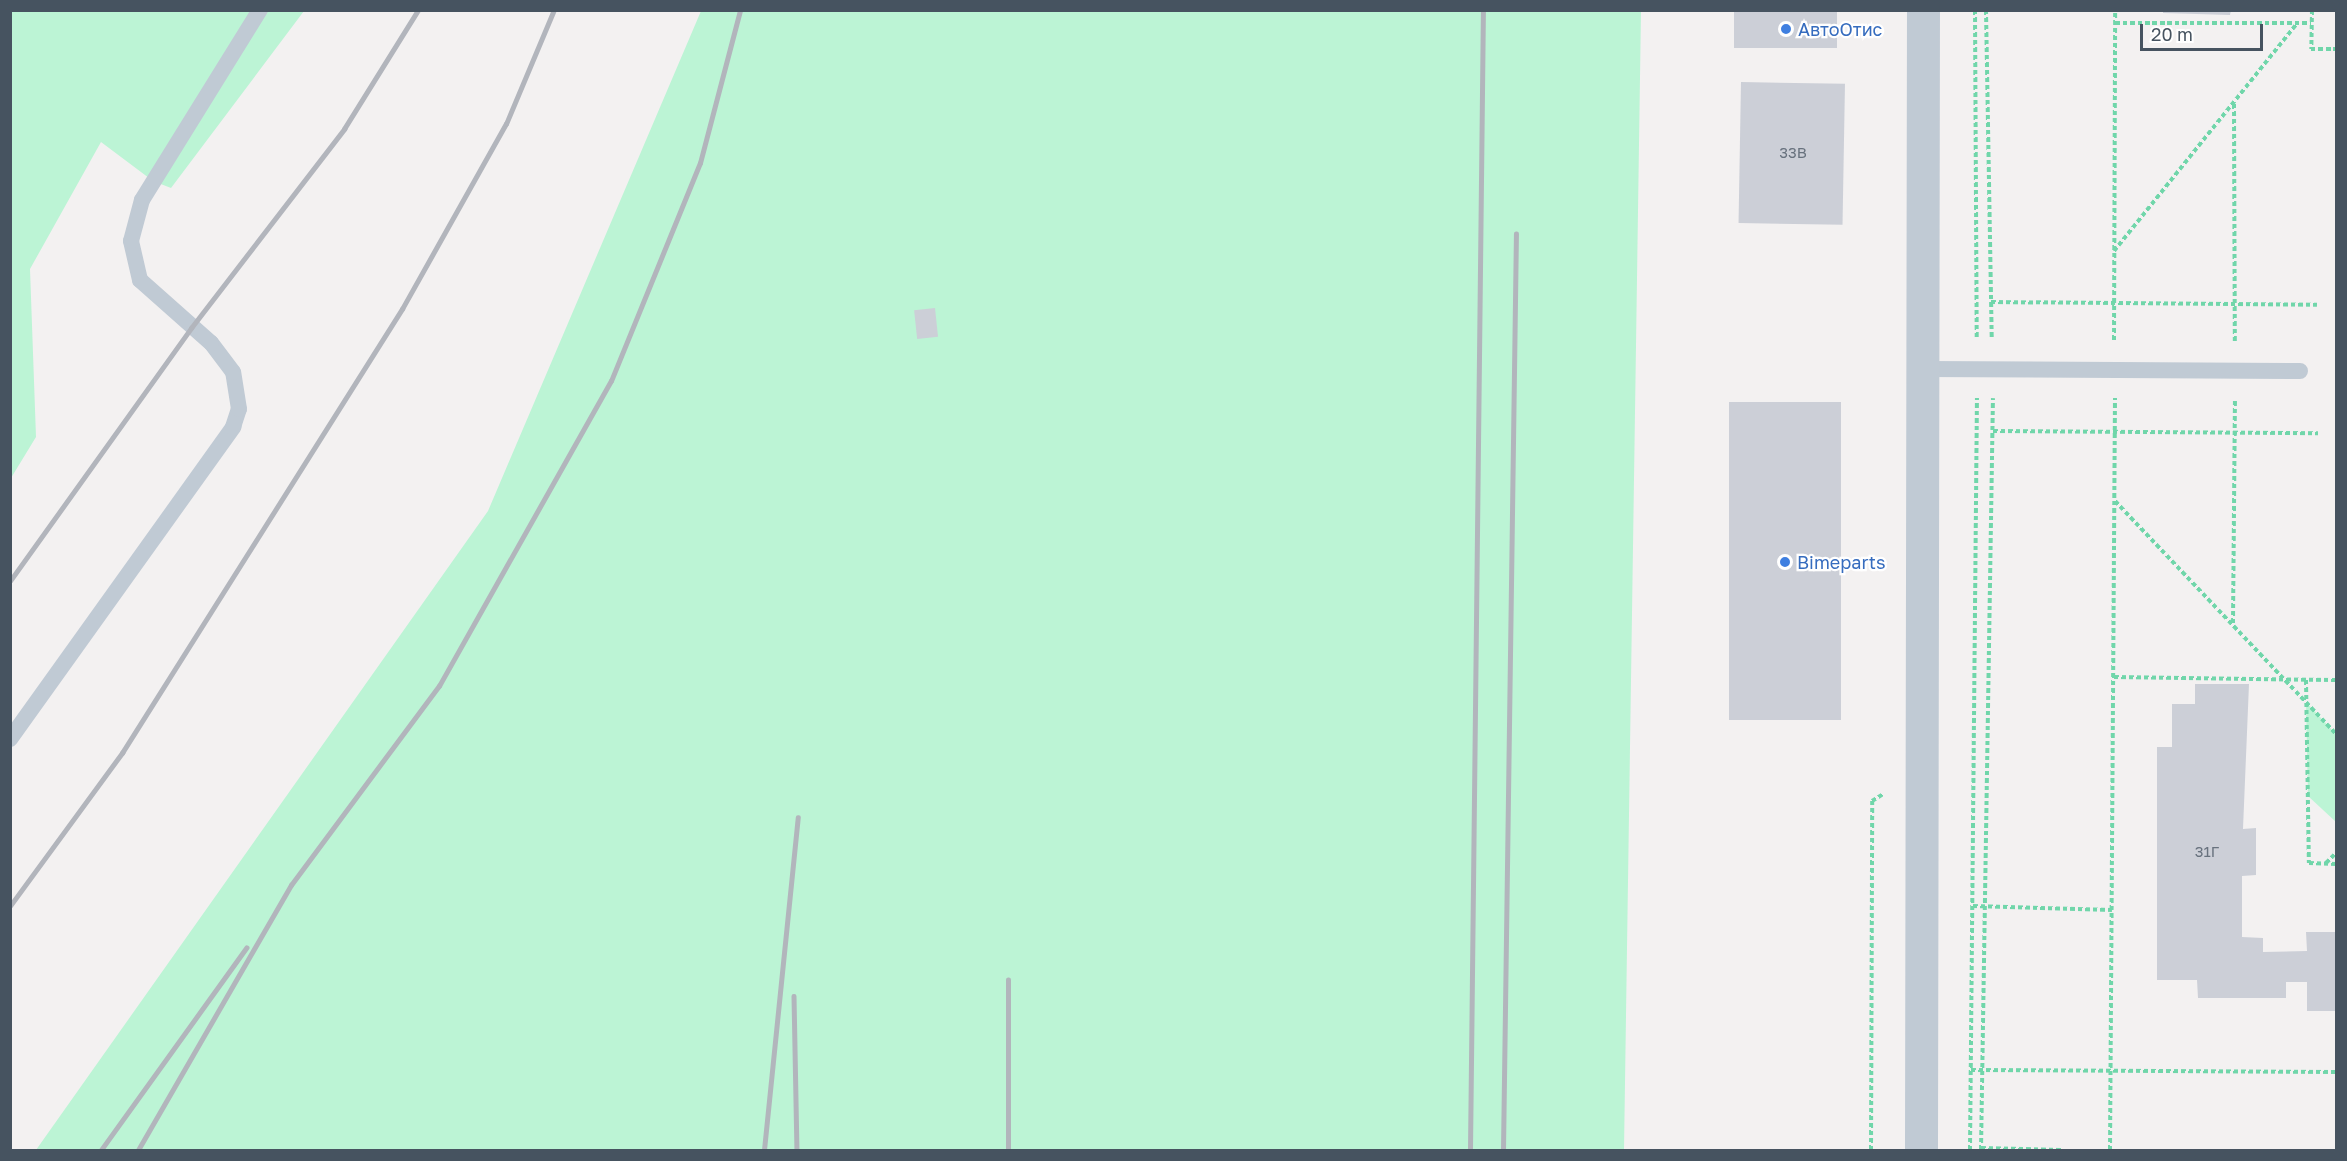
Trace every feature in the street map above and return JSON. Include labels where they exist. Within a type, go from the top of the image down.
[{"type":"street","points":[[1921,1150],[1923,10]]},
{"type":"lane","points":[[10,739],[233,427],[239,409],[233,372],[211,344],[140,280],[131,242],[142,200],[260,10]]},
{"type":"lane","points":[[1923,369],[2115,373],[2300,371]]},
{"type":"path","points":[[1975,10],[1986,369],[1993,431],[1981,1149],[2061,1150]]},
{"type":"path","points":[[1970,1150],[1973,906],[1986,369],[1991,302],[1986,10]]},
{"type":"path","points":[[2110,1150],[2114,676],[2115,10]]},
{"type":"path","points":[[2312,10],[2311,49],[2337,49]]},
{"type":"path","points":[[2115,23],[2311,23]]},
{"type":"path","points":[[2115,252],[2297,23]]},
{"type":"path","points":[[1991,302],[2317,305]]},
{"type":"path","points":[[1993,431],[2318,433]]},
{"type":"path","points":[[2114,501],[2337,734]]},
{"type":"path","points":[[2114,676],[2337,680]]},
{"type":"path","points":[[2306,680],[2309,863],[2337,864]]},
{"type":"path","points":[[2326,864],[2337,854]]},
{"type":"path","points":[[1871,1150],[1872,856]]},
{"type":"path","points":[[1973,906],[2112,910]]},
{"type":"path","points":[[1971,1070],[2337,1072]]},
{"type":"green space","points":[[10,11],[304,11],[171,188],[153,181],[101,142],[30,269],[36,437],[11,478]]},
{"type":"green space","points":[[701,11],[1641,11],[1624,1150],[36,1150],[488,511]]},
{"type":"green space","points":[[2306,702],[2336,734],[2336,822],[2308,796]]},
{"type":"building","name":"АвтоОтис","points":[[1734,10],[1837,10],[1837,48],[1734,48]]},
{"type":"building","points":[[2163,10],[2231,10],[2230,15],[2163,13]]},
{"type":"building","points":[[1741,82],[1845,84],[1843,225],[1739,223]]},
{"type":"building","points":[[935,308],[938,337],[917,339],[914,310]]},
{"type":"building","name":"Bimeparts","points":[[1729,402],[1841,402],[1841,720],[1729,720]]},
{"type":"building","points":[[2195,684],[2249,684],[2243,829],[2256,828],[2256,875],[2242,876],[2242,937],[2263,938],[2263,952],[2307,951],[2306,932],[2336,932],[2336,1011],[2307,1011],[2307,982],[2286,982],[2286,998],[2198,998],[2197,980],[2157,980],[2157,747],[2172,747],[2172,704],[2195,704]]},
{"type":"railway","points":[[10,581],[191,328],[344,129],[418,10]]},
{"type":"railway","points":[[10,906],[122,753],[402,309],[506,124],[554,10]]},
{"type":"railway","points":[[138,1150],[291,885],[439,686],[611,381],[700,163],[740,10]]},
{"type":"railway","points":[[1470,1150],[1483,10]]},
{"type":"railway","points":[[1503,1150],[1516,234]]},
{"type":"railway","points":[[764,1150],[798,818]]},
{"type":"railway","points":[[101,1150],[246,948]]},
{"type":"railway","points":[[1008,980],[1008,1150]]},
{"type":"railway","points":[[794,996],[797,1150]]},
{"type":"place","name":"АвтоОтис","points":[[1786,29]]},
{"type":"place","name":"Bimeparts","points":[[1785,562]]}]
